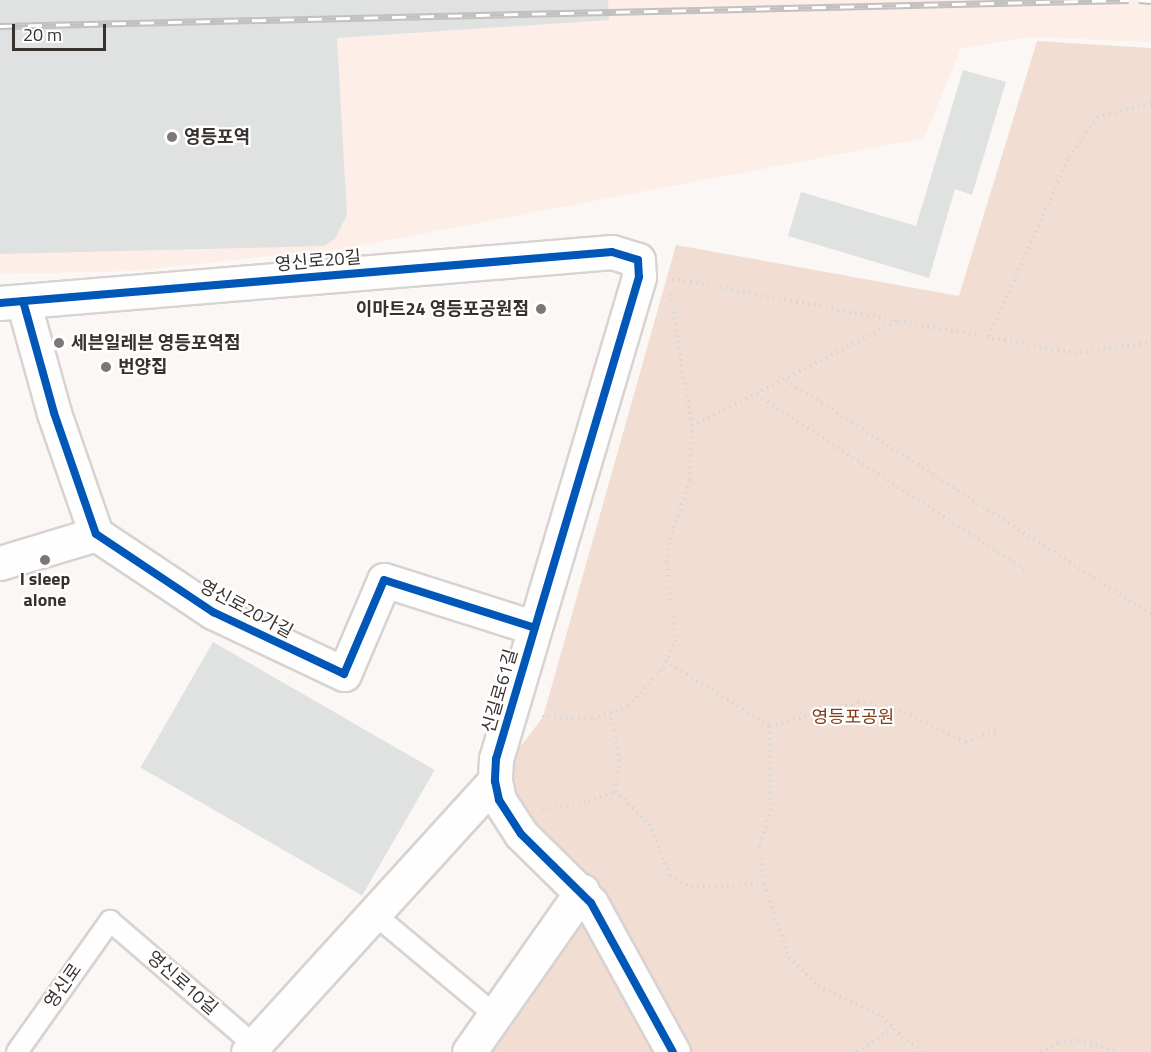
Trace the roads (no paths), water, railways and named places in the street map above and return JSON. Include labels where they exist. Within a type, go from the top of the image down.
[{"type":"street","name":"영신로20길","points":[[12,302],[612,252],[638,260]]},
{"type":"street","name":"신길로61길","points":[[638,260],[639,277],[496,759],[495,781],[499,800],[521,834],[582,891],[673,1052]]},
{"type":"street","points":[[0,562],[96,534],[12,302]]},
{"type":"street","name":"영신로20가길","points":[[96,534],[213,612],[344,674],[384,580],[535,627]]},
{"type":"street","name":"영신로10길","points":[[255,1050],[373,913],[495,781]]},
{"type":"street","points":[[469,1052],[582,891]]},
{"type":"lane","points":[[373,913],[495,1015]]},
{"type":"lane","name":"영신로10길","points":[[110,921],[255,1050]]},
{"type":"lane","name":"영신로","points":[[17,1052],[110,921]]},
{"type":"railway","points":[[0,26],[1129,0]]},
{"type":"railway","points":[[1139,0],[1151,1]]},
{"type":"place","name":"영등포역","points":[[172,137]]},
{"type":"place","name":"이마트24 영등포공원점","points":[[541,309]]},
{"type":"place","name":"세븐일레븐 영등포역점","points":[[59,343]]},
{"type":"place","name":"번양집","points":[[106,367]]},
{"type":"place","name":"I sleep alone","points":[[45,560]]},
{"type":"park label","name":"영등포공원","points":[[853,717]]}]
